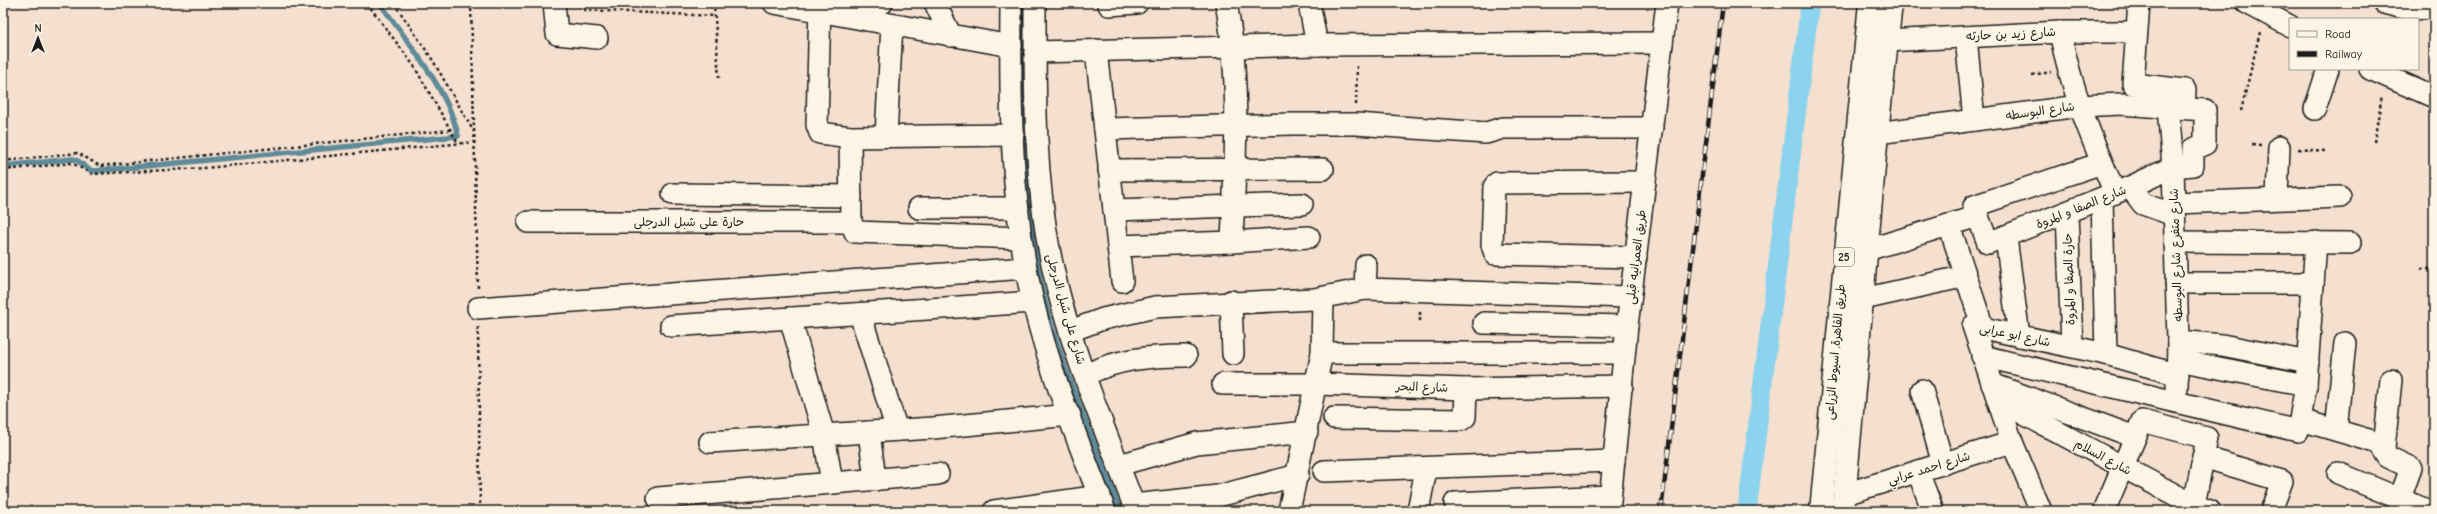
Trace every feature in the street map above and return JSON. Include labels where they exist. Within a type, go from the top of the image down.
[{"type":"highway","name":"طريق القاهرة, اسيوط الزراعى","points":[[1821,511],[1870,3]]},
{"type":"highway","name":"طريق القاهرة, اسيوط الزراعى","points":[[1844,502],[1890,3]]},
{"type":"highway","points":[[1825,465],[1848,467]]},
{"type":"street","points":[[554,3],[557,34],[563,36],[597,38]]},
{"type":"street","points":[[774,3],[820,7],[867,20],[1011,46]]},
{"type":"street","points":[[867,20],[868,8],[882,3]]},
{"type":"street","points":[[935,3],[951,36]]},
{"type":"street","points":[[994,511],[1102,503],[1049,359],[1033,302],[1026,268],[1018,208],[1013,135],[1011,3]]},
{"type":"street","name":"شارع على شبل الدرجلى","points":[[1035,3],[1038,133],[1045,225],[1058,287],[1070,331],[1134,508]]},
{"type":"street","points":[[1109,5],[1137,3]]},
{"type":"street","points":[[1226,3],[1232,47],[1235,125],[1232,242]]},
{"type":"street","points":[[1309,3],[1317,45]]},
{"type":"street","name":"طريق العمرانيه قبلى","points":[[1610,503],[1630,298],[1646,182],[1667,3]]},
{"type":"street","points":[[2139,3],[2133,84],[2185,90],[2186,108],[2205,144],[2193,149],[2193,165],[2173,167]]},
{"type":"street","points":[[2247,3],[2277,15]]},
{"type":"street","points":[[820,7],[817,129],[823,135],[850,137],[1013,135]]},
{"type":"street","points":[[2393,10],[2434,8]]},
{"type":"street","points":[[886,136],[892,25]]},
{"type":"street","points":[[2060,32],[2068,70],[2079,106],[2116,193],[2106,354]]},
{"type":"street","name":"شارع زيد بن حارثه","points":[[1886,41],[2060,32],[2136,32]]},
{"type":"street","points":[[1966,37],[1974,120]]},
{"type":"street","points":[[1035,52],[1317,45],[1662,43]]},
{"type":"street","points":[[1096,50],[1122,281]]},
{"type":"street","points":[[2315,109],[2328,70]]},
{"type":"street","points":[[2380,72],[2434,97]]},
{"type":"street","name":"شارع البوسطه","points":[[1877,133],[2079,106],[2121,104],[2186,108]]},
{"type":"street","name":"شارع متفرع شارع البوسطه","points":[[2176,402],[2178,359],[2173,167],[2186,108]]},
{"type":"street","points":[[1105,129],[1235,125],[1356,124],[1486,132],[1503,128],[1652,128]]},
{"type":"street","points":[[850,137],[851,196],[855,228]]},
{"type":"street","points":[[2277,198],[2279,147]]},
{"type":"street","points":[[2019,336],[1997,241],[1978,216],[1975,205],[2102,163]]},
{"type":"street","name":"شارع الصفا و المروة","points":[[1997,241],[2116,193],[2173,167]]},
{"type":"street","points":[[1109,170],[1323,169]]},
{"type":"street","points":[[1636,257],[1495,254],[1492,244],[1494,187],[1498,183],[1646,182]]},
{"type":"street","points":[[2116,193],[2143,204],[2174,209],[2277,198],[2340,197]]},
{"type":"street","points":[[674,194],[851,196]]},
{"type":"street","points":[[1114,210],[1233,205],[1302,204]]},
{"type":"street","points":[[919,208],[1018,208]]},
{"type":"street","name":"حارة الصفا و المروة","points":[[2067,212],[2072,346]]},
{"type":"street","points":[[1867,250],[1978,216]]},
{"type":"street","name":"حارة على شبل الدرجلى","points":[[528,222],[855,228],[1021,238]]},
{"type":"street","points":[[1948,225],[1983,328]]},
{"type":"street","points":[[1118,246],[1232,242],[1309,237]]},
{"type":"street","points":[[2175,242],[2350,243]]},
{"type":"street","points":[[1982,356],[2297,431],[2301,420],[2306,385],[2316,242]]},
{"type":"street","points":[[1365,290],[1366,265]]},
{"type":"street","points":[[478,308],[1026,268]]},
{"type":"street","points":[[1863,299],[1966,276]]},
{"type":"street","points":[[2176,283],[2313,283]]},
{"type":"street","points":[[1070,331],[1103,319],[1155,307],[1231,301],[1323,298],[1339,292],[1365,290],[1630,298]]},
{"type":"street","points":[[1289,511],[1307,432],[1322,353],[1323,298]]},
{"type":"street","points":[[1231,301],[1233,354]]},
{"type":"street","points":[[671,326],[1033,302]]},
{"type":"street","points":[[860,314],[897,430]]},
{"type":"street","points":[[790,318],[824,435],[832,483]]},
{"type":"street","points":[[1484,324],[1627,326]]},
{"type":"street","name":"شارع ابو عرابى","points":[[2037,510],[1982,356],[1973,326],[2106,354],[2178,359]]},
{"type":"street","points":[[2336,430],[2345,343]]},
{"type":"street","points":[[2178,359],[2222,345],[2308,362]]},
{"type":"street","points":[[1322,353],[1624,353]]},
{"type":"street","points":[[1085,375],[1117,362],[1134,358],[1186,356]]},
{"type":"street","points":[[2178,359],[2306,385]]},
{"type":"street","points":[[2391,380],[2384,448],[2388,457],[2411,468],[2400,498]]},
{"type":"street","name":"شارع البحر","points":[[1223,384],[1316,384],[1466,388],[1622,386]]},
{"type":"street","points":[[1334,418],[1461,420],[1465,417],[1466,388]]},
{"type":"street","points":[[1922,390],[1943,464]]},
{"type":"street","points":[[1995,392],[2139,429],[2205,448],[2282,481],[2272,511]]},
{"type":"street","name":"شارع السلام","points":[[1995,392],[2122,467],[2202,508]]},
{"type":"street","points":[[2202,508],[2205,448],[2213,411]]},
{"type":"street","points":[[710,442],[897,430],[1070,415]]},
{"type":"street","points":[[2301,420],[2377,443],[2384,448]]},
{"type":"street","points":[[2104,511],[2139,429]]},
{"type":"street","points":[[869,432],[875,480]]},
{"type":"street","points":[[1119,465],[1197,443],[1307,432]]},
{"type":"street","name":"شارع احمد عرابي","points":[[1844,502],[1918,472],[2012,442]]},
{"type":"street","points":[[1324,471],[1426,469],[1614,461]]},
{"type":"street","points":[[1418,511],[1426,469]]},
{"type":"street","points":[[1918,472],[1933,511]]},
{"type":"street","points":[[2338,473],[2429,511]]},
{"type":"street","points":[[658,498],[938,474]]},
{"type":"street","points":[[1134,508],[1218,496],[1298,475]]},
{"type":"street","points":[[1455,503],[1610,503]]},
{"type":"path","points":[[367,3],[414,66],[458,143]]},
{"type":"path","points":[[394,3],[432,60],[474,132]]},
{"type":"path","points":[[471,3],[478,308],[480,511]]},
{"type":"path","points":[[582,3],[585,10],[715,16]]},
{"type":"path","points":[[714,3],[719,78]]},
{"type":"path","points":[[2241,111],[2277,15]]},
{"type":"path","points":[[1356,124],[1357,45]]},
{"type":"path","points":[[2374,142],[2380,72]]},
{"type":"path","points":[[3,161],[78,154],[100,166],[450,130]]},
{"type":"path","points":[[3,170],[72,163],[92,174],[205,168],[474,142]]},
{"type":"path","points":[[2421,269],[2434,269]]},
{"type":"waterway","points":[[3,166],[73,159],[79,161],[88,169],[94,171],[458,136],[446,101],[426,67],[380,3]]},
{"type":"waterway","points":[[1022,3],[1023,108],[1026,177],[1029,211],[1040,280],[1065,368],[1120,511]]},
{"type":"waterway","points":[[1747,511],[1810,3]]},
{"type":"railway","points":[[1661,511],[1723,3]]}]
